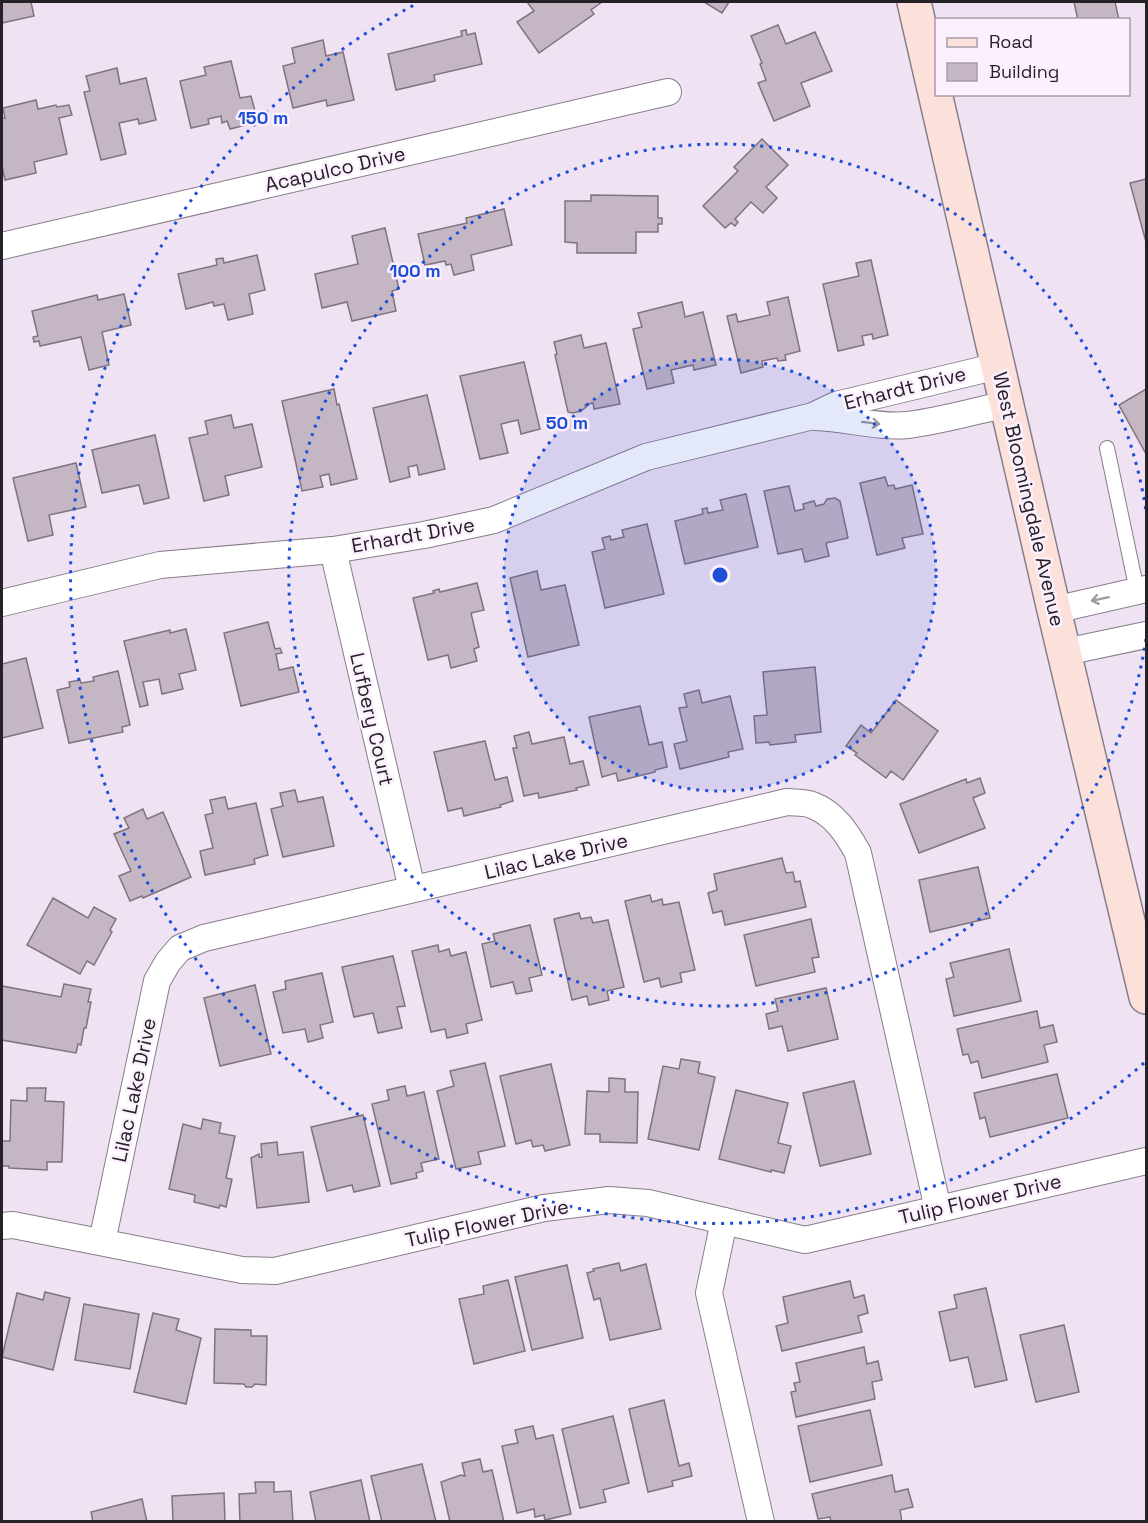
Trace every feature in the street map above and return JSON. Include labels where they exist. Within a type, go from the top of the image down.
[{"type":"main road","name":"West Bloomingdale Avenue","points":[[914,2],[935,93]]},
{"type":"main road","name":"West Bloomingdale Avenue","points":[[936,96],[1146,997]]},
{"type":"street","name":"Acapulco Drive","points":[[2,246],[668,92]]},
{"type":"street","name":"Erhardt Drive","points":[[2,603],[160,565],[333,550],[424,535],[494,520],[646,457],[813,417],[836,405],[998,366]]},
{"type":"street","name":"Erhardt Drive","points":[[813,417],[908,425],[1007,404]]},
{"type":"street","name":"Lufbery Court","points":[[333,550],[412,889]]},
{"type":"street","points":[[1054,610],[1142,590]]},
{"type":"street","points":[[1065,652],[1146,635]]},
{"type":"street","name":"Lilac Lake Drive","points":[[102,1242],[157,981],[168,962],[180,948],[204,938],[787,802],[811,805],[834,819],[846,831],[858,853],[938,1209]]},
{"type":"street","name":"Tulip Flower Drive","points":[[2,1226],[13,1225],[242,1270],[274,1270],[544,1208],[609,1200],[648,1203],[805,1240],[1146,1161]]},
{"type":"street","points":[[724,1221],[709,1293],[761,1521]]},
{"type":"lane","points":[[1107,448],[1142,590]]},
{"type":"building","points":[[2,2],[31,2],[34,16],[2,23]]},
{"type":"building","points":[[527,2],[602,2],[591,10],[594,14],[539,53],[517,22],[534,11]]},
{"type":"building","points":[[704,2],[729,2],[722,13]]},
{"type":"building","points":[[1074,2],[1115,2],[1119,18],[1078,18]]},
{"type":"building","points":[[778,25],[786,44],[815,32],[832,71],[801,83],[810,106],[774,121],[758,83],[766,80],[751,36]]},
{"type":"building","points":[[466,30],[467,35],[475,33],[482,64],[434,75],[435,81],[396,90],[388,54],[462,36],[461,31]]},
{"type":"building","points":[[323,40],[326,56],[343,52],[354,100],[327,106],[326,100],[293,108],[283,66],[295,63],[292,48]]},
{"type":"building","points":[[231,61],[240,98],[251,96],[258,122],[230,129],[227,121],[222,123],[221,116],[208,119],[209,124],[191,128],[180,81],[206,75],[204,67]]},
{"type":"building","points":[[117,68],[120,84],[146,78],[156,120],[139,124],[138,119],[119,123],[126,154],[101,160],[84,92],[90,91],[86,76]]},
{"type":"building","points":[[36,100],[38,109],[69,105],[72,115],[59,118],[67,154],[34,162],[36,173],[5,180],[2,166],[2,118],[5,118],[3,108]]},
{"type":"building","points":[[762,139],[788,165],[766,187],[777,198],[763,213],[751,202],[735,219],[738,222],[735,226],[731,223],[725,228],[703,206],[738,171],[734,167]]},
{"type":"building","points":[[1146,179],[1146,242],[1130,183]]},
{"type":"building","points":[[591,195],[658,196],[658,218],[662,218],[662,224],[658,224],[658,232],[636,232],[636,253],[577,253],[577,243],[565,242],[565,201],[591,201]]},
{"type":"building","points":[[504,209],[512,245],[471,255],[474,270],[454,275],[451,264],[446,265],[445,261],[425,265],[418,234],[467,223],[466,218]]},
{"type":"building","points":[[385,228],[399,289],[392,291],[396,311],[352,321],[347,302],[322,308],[315,274],[358,264],[352,236]]},
{"type":"building","points":[[257,255],[265,290],[249,294],[253,314],[228,320],[224,304],[214,306],[213,302],[186,309],[178,274],[217,265],[216,259],[223,258],[224,263]]},
{"type":"building","points":[[871,260],[888,335],[873,339],[872,334],[862,336],[864,345],[838,351],[823,284],[859,276],[856,263]]},
{"type":"building","points":[[124,294],[131,325],[102,332],[109,365],[89,370],[81,337],[40,346],[39,341],[34,342],[33,337],[38,336],[32,311],[97,295],[98,300]]},
{"type":"building","points":[[788,297],[800,351],[785,355],[786,360],[778,361],[777,358],[762,361],[763,367],[741,373],[727,316],[736,314],[738,322],[770,315],[767,302]]},
{"type":"building","points":[[682,302],[685,317],[703,312],[716,365],[694,370],[693,365],[671,370],[674,383],[647,389],[633,329],[642,327],[638,313]]},
{"type":"building","points":[[581,335],[584,348],[606,343],[620,404],[594,409],[593,403],[585,405],[586,407],[581,411],[568,412],[554,342]]},
{"type":"building","points":[[524,362],[540,429],[521,434],[518,420],[501,424],[508,453],[480,459],[460,376]]},
{"type":"building","points":[[334,389],[357,479],[331,485],[329,474],[320,476],[323,487],[302,491],[282,401]]},
{"type":"building","points":[[1146,389],[1146,454],[1119,405]]},
{"type":"building","points":[[427,395],[445,469],[419,475],[417,465],[408,467],[410,477],[390,482],[373,408]]},
{"type":"building","points":[[231,415],[234,428],[252,424],[262,467],[225,476],[229,495],[204,501],[189,438],[208,434],[205,421]]},
{"type":"building","points":[[155,435],[169,498],[144,504],[139,485],[102,493],[92,450]]},
{"type":"building","points":[[76,463],[86,507],[49,515],[53,535],[28,541],[13,478]]},
{"type":"building","points":[[885,477],[888,486],[894,485],[895,489],[912,485],[923,534],[902,538],[905,548],[877,555],[860,483]]},
{"type":"building","points":[[789,486],[795,511],[804,509],[803,504],[814,501],[816,506],[824,504],[827,499],[835,498],[840,501],[848,538],[826,543],[829,556],[805,562],[802,549],[778,554],[764,491]]},
{"type":"building","points":[[746,494],[758,547],[685,564],[675,521],[703,514],[702,509],[707,508],[708,513],[723,510],[720,500]]},
{"type":"building","points":[[647,524],[664,594],[605,608],[592,552],[605,549],[602,538],[610,536],[611,540],[624,537],[622,530]]},
{"type":"building","points":[[537,571],[541,590],[565,585],[579,645],[528,657],[510,578]]},
{"type":"building","points":[[477,583],[484,610],[471,613],[479,647],[474,649],[477,661],[451,668],[448,655],[428,660],[413,598],[434,593],[433,591],[439,589],[440,592]]},
{"type":"building","points":[[268,622],[275,649],[280,648],[282,653],[276,654],[279,670],[293,667],[299,692],[241,706],[224,633]]},
{"type":"building","points":[[186,629],[196,670],[179,674],[183,689],[162,694],[159,679],[143,682],[148,705],[140,707],[124,641],[170,630],[170,633]]},
{"type":"building","points":[[26,658],[43,728],[2,738],[2,664]]},
{"type":"building","points":[[815,667],[821,732],[795,735],[796,742],[770,745],[769,742],[756,743],[754,716],[767,715],[763,672]]},
{"type":"building","points":[[118,671],[130,725],[122,727],[123,732],[69,743],[57,690],[70,687],[69,682],[94,681],[93,677]]},
{"type":"building","points":[[699,690],[702,703],[730,696],[743,749],[728,752],[729,757],[680,769],[674,744],[687,741],[679,708],[687,707],[684,694]]},
{"type":"building","points":[[896,700],[938,731],[903,780],[891,771],[886,778],[846,746],[861,725],[871,733]]},
{"type":"building","points":[[640,706],[649,745],[662,742],[667,767],[618,781],[616,773],[602,777],[589,717]]},
{"type":"building","points":[[529,732],[532,744],[564,737],[570,764],[583,761],[589,785],[576,788],[577,790],[539,798],[538,793],[524,796],[513,748],[517,748],[514,736]]},
{"type":"building","points":[[485,741],[495,780],[507,777],[513,801],[500,805],[501,807],[464,816],[462,808],[448,811],[434,752]]},
{"type":"building","points":[[980,778],[985,793],[973,798],[985,828],[919,853],[900,804],[966,779],[967,783]]},
{"type":"building","points":[[295,790],[298,802],[323,797],[334,846],[283,857],[271,809],[283,806],[280,793]]},
{"type":"building","points":[[225,797],[228,809],[256,803],[268,855],[254,859],[255,864],[205,875],[200,851],[213,848],[205,815],[213,813],[210,800]]},
{"type":"building","points":[[143,809],[147,819],[163,812],[191,877],[143,898],[142,896],[130,901],[119,876],[131,871],[114,834],[129,828],[124,818]]},
{"type":"building","points":[[782,858],[786,873],[793,872],[795,882],[800,881],[806,907],[725,925],[722,911],[713,913],[708,893],[717,890],[714,874]]},
{"type":"building","points":[[978,867],[990,918],[930,932],[919,880]]},
{"type":"building","points":[[650,895],[652,902],[662,899],[663,905],[679,902],[695,970],[680,973],[682,982],[661,987],[659,978],[644,982],[625,901]]},
{"type":"building","points":[[53,898],[88,918],[94,907],[116,919],[110,930],[112,932],[94,965],[87,961],[80,974],[27,945]]},
{"type":"building","points":[[579,913],[581,919],[591,917],[593,923],[608,920],[624,987],[607,991],[609,1000],[589,1005],[587,996],[572,1000],[554,919]]},
{"type":"building","points":[[811,919],[819,957],[812,958],[815,972],[756,986],[744,935]]},
{"type":"building","points":[[530,925],[542,975],[529,978],[532,991],[516,994],[513,982],[491,987],[482,944],[495,941],[493,934]]},
{"type":"building","points":[[438,945],[439,952],[449,949],[451,956],[466,952],[482,1020],[466,1024],[468,1033],[447,1038],[445,1029],[431,1032],[412,951]]},
{"type":"building","points":[[1009,949],[1021,1001],[954,1016],[946,979],[954,977],[950,963]]},
{"type":"building","points":[[393,956],[405,1006],[397,1007],[402,1028],[378,1033],[373,1013],[354,1017],[342,967]]},
{"type":"building","points":[[322,973],[333,1022],[320,1025],[323,1038],[308,1042],[305,1029],[283,1033],[273,992],[286,989],[285,981]]},
{"type":"building","points":[[64,984],[91,989],[86,1028],[84,1028],[81,1045],[78,1044],[76,1053],[2,1040],[2,986],[61,997]]},
{"type":"building","points":[[255,985],[271,1054],[220,1066],[204,998]]},
{"type":"building","points":[[826,988],[838,1039],[788,1051],[782,1026],[769,1029],[766,1014],[778,1011],[775,999]]},
{"type":"building","points":[[1037,1011],[1040,1028],[1053,1025],[1057,1042],[1044,1045],[1048,1062],[982,1078],[978,1061],[971,1063],[968,1054],[963,1055],[957,1029]]},
{"type":"building","points":[[681,1059],[700,1062],[698,1073],[715,1077],[699,1150],[648,1139],[663,1066],[679,1069]]},
{"type":"building","points":[[485,1063],[505,1146],[478,1152],[481,1164],[456,1169],[437,1091],[454,1086],[450,1071]]},
{"type":"building","points":[[551,1064],[570,1145],[545,1151],[543,1145],[533,1147],[531,1140],[516,1144],[500,1076]]},
{"type":"building","points":[[1057,1074],[1068,1118],[990,1137],[985,1117],[980,1119],[974,1093]]},
{"type":"building","points":[[609,1078],[625,1079],[625,1092],[638,1092],[637,1143],[600,1142],[600,1134],[585,1134],[587,1091],[609,1092]]},
{"type":"building","points":[[854,1081],[871,1154],[820,1166],[803,1093]]},
{"type":"building","points":[[405,1086],[407,1096],[424,1092],[439,1159],[421,1163],[423,1171],[416,1173],[417,1178],[391,1184],[372,1104],[389,1100],[387,1090]]},
{"type":"building","points":[[27,1088],[46,1088],[45,1101],[64,1102],[62,1162],[47,1162],[47,1170],[2,1166],[2,1141],[10,1141],[11,1100],[27,1101]]},
{"type":"building","points":[[736,1090],[788,1103],[778,1143],[791,1146],[784,1173],[719,1159]]},
{"type":"building","points":[[363,1115],[380,1186],[354,1192],[352,1185],[327,1191],[311,1127]]},
{"type":"building","points":[[203,1119],[221,1123],[219,1133],[235,1136],[226,1178],[232,1179],[226,1207],[220,1205],[219,1208],[194,1202],[195,1195],[169,1189],[183,1124],[201,1129]]},
{"type":"building","points":[[277,1142],[278,1155],[303,1152],[309,1202],[257,1208],[251,1158],[259,1154],[259,1157],[262,1157],[261,1144]]},
{"type":"building","points":[[619,1263],[621,1271],[646,1264],[661,1329],[610,1340],[600,1298],[594,1300],[587,1273],[594,1271],[593,1269]]},
{"type":"building","points":[[567,1265],[583,1338],[532,1350],[515,1277]]},
{"type":"building","points":[[508,1280],[525,1351],[474,1364],[459,1299],[484,1294],[483,1286]]},
{"type":"building","points":[[850,1281],[854,1298],[864,1295],[868,1313],[858,1316],[862,1332],[782,1351],[776,1326],[788,1323],[783,1297]]},
{"type":"building","points":[[986,1288],[1007,1380],[975,1387],[968,1357],[950,1361],[939,1312],[957,1308],[954,1295]]},
{"type":"building","points":[[45,1292],[70,1298],[53,1370],[2,1357],[17,1293],[43,1300]]},
{"type":"building","points":[[84,1304],[139,1314],[130,1369],[75,1360]]},
{"type":"building","points":[[153,1313],[179,1319],[176,1330],[201,1338],[186,1404],[134,1392]]},
{"type":"building","points":[[1064,1325],[1079,1392],[1036,1402],[1020,1335]]},
{"type":"building","points":[[215,1329],[251,1330],[251,1336],[267,1336],[266,1385],[255,1384],[252,1387],[246,1387],[244,1384],[214,1383]]},
{"type":"building","points":[[864,1347],[867,1364],[878,1361],[882,1380],[872,1382],[875,1399],[796,1417],[791,1392],[796,1391],[794,1383],[800,1382],[796,1363]]},
{"type":"building","points":[[664,1400],[679,1466],[689,1463],[692,1476],[672,1481],[673,1486],[648,1492],[629,1409]]},
{"type":"building","points":[[870,1410],[882,1465],[810,1482],[798,1426]]},
{"type":"building","points":[[613,1416],[629,1483],[603,1490],[606,1502],[580,1508],[562,1429]]},
{"type":"building","points":[[533,1426],[536,1439],[553,1435],[571,1514],[545,1520],[544,1515],[535,1517],[534,1509],[517,1513],[502,1446],[518,1443],[515,1430]]},
{"type":"building","points":[[480,1459],[483,1472],[492,1470],[504,1522],[450,1522],[441,1482],[461,1475],[465,1476],[462,1463]]},
{"type":"building","points":[[422,1464],[436,1522],[382,1522],[371,1476]]},
{"type":"building","points":[[892,1475],[895,1492],[908,1489],[913,1507],[900,1510],[902,1522],[831,1522],[830,1517],[818,1519],[812,1494]]},
{"type":"building","points":[[361,1480],[370,1522],[316,1522],[310,1492]]},
{"type":"building","points":[[255,1482],[274,1482],[274,1492],[291,1491],[293,1522],[240,1522],[239,1494],[256,1493]]},
{"type":"building","points":[[224,1493],[225,1522],[173,1522],[172,1496]]},
{"type":"building","points":[[142,1499],[147,1522],[93,1522],[91,1512]]}]
